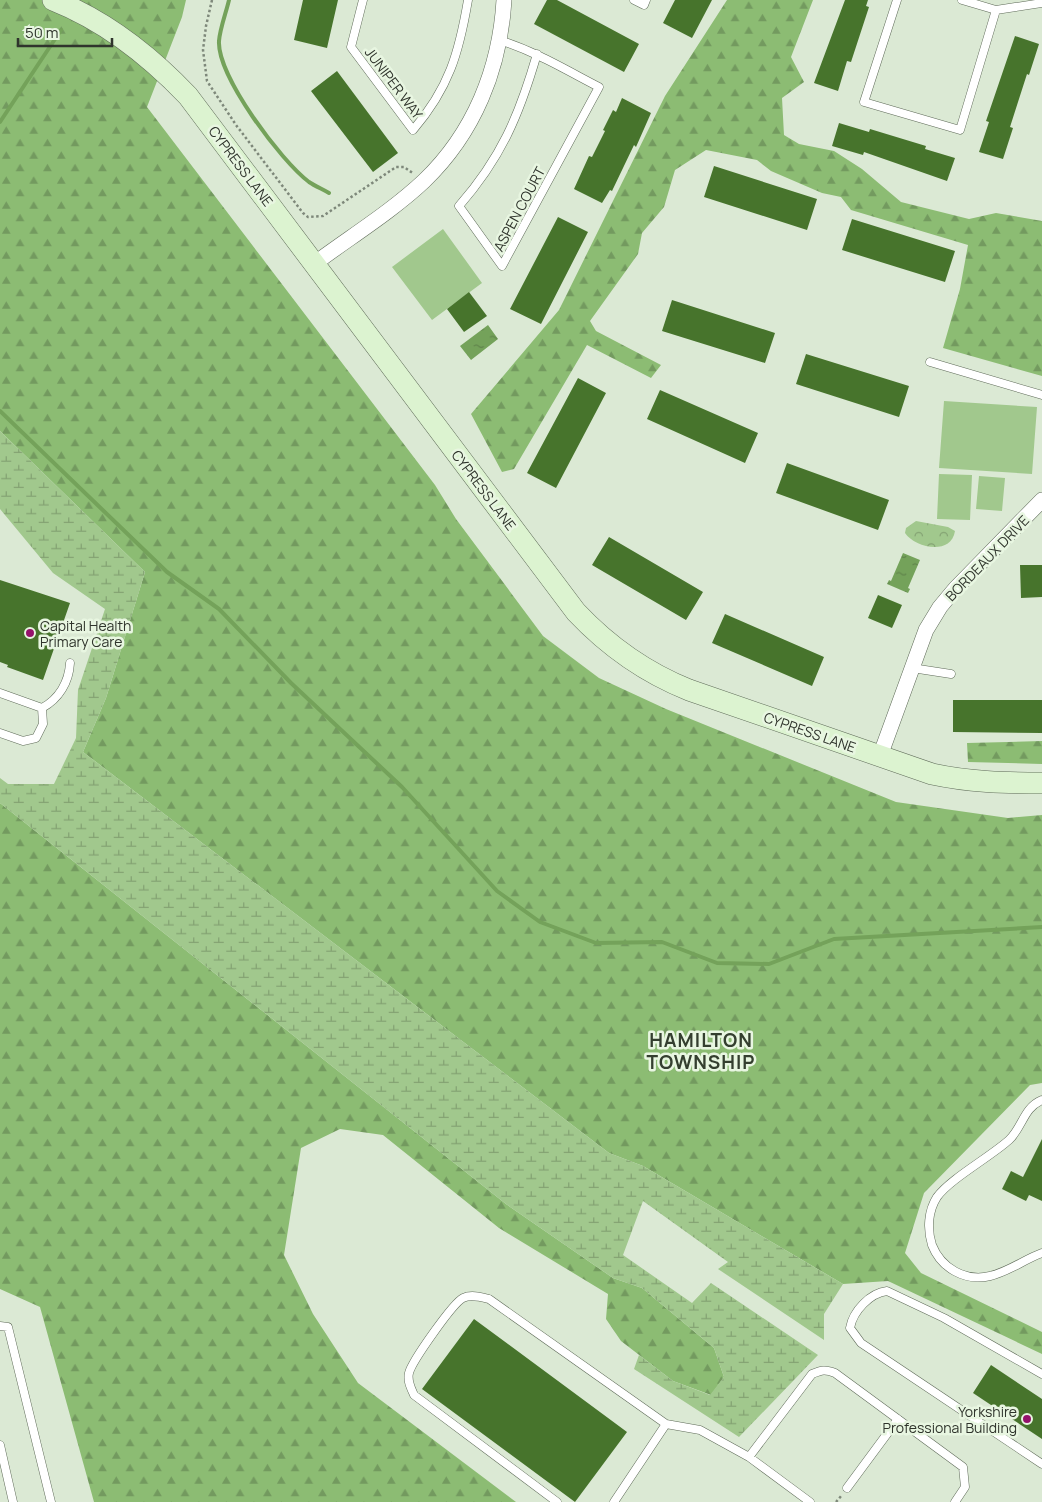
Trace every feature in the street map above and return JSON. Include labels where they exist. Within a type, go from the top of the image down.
[{"type":"street","name":"CYPRESS LANE","points":[[53,0],[98,22],[124,38],[171,78],[199,111],[576,612],[601,637],[637,665],[664,680],[932,774],[992,784],[1042,782]]},
{"type":"street","points":[[314,264],[423,182],[443,160],[475,113],[485,90],[500,40],[504,0]]},
{"type":"street","name":"BORDEAUX DRIVE","points":[[880,756],[926,630],[940,607],[955,589],[1042,500]]},
{"type":"lane","name":"JUNIPER WAY","points":[[363,0],[352,47],[414,130],[433,106],[457,58],[468,0]]},
{"type":"lane","points":[[634,0],[644,5],[646,0]]},
{"type":"lane","points":[[897,0],[864,102],[960,130],[996,10]]},
{"type":"lane","points":[[962,0],[996,10],[1042,3]]},
{"type":"lane","name":"ASPEN COURT","points":[[500,40],[537,54],[599,87],[502,266],[458,206],[496,160],[506,141],[527,88],[537,54]]},
{"type":"lane","points":[[930,362],[1042,395]]},
{"type":"lane","points":[[0,692],[42,708],[54,702],[70,672],[70,663]]},
{"type":"lane","points":[[912,668],[951,674]]},
{"type":"lane","points":[[0,733],[23,741],[36,738],[43,724],[42,708]]},
{"type":"lane","points":[[1042,1100],[1027,1110],[1018,1128],[1008,1140],[944,1190],[933,1205],[929,1222],[930,1240],[934,1250],[946,1267],[959,1274],[973,1278],[991,1276],[1042,1253]]},
{"type":"lane","points":[[1042,1374],[944,1318],[887,1291],[869,1296],[851,1322],[850,1328],[861,1342],[907,1375],[1042,1464]]},
{"type":"lane","points":[[557,1502],[414,1395],[409,1384],[409,1373],[414,1362],[454,1306],[464,1298],[476,1296],[489,1299],[666,1424],[700,1430],[749,1457],[810,1502]]},
{"type":"lane","points":[[0,1326],[8,1327],[51,1502]]},
{"type":"lane","points":[[749,1457],[812,1374],[822,1369],[835,1373],[963,1467],[965,1487],[955,1502]]},
{"type":"lane","points":[[847,1488],[898,1419]]},
{"type":"lane","points":[[614,1502],[666,1424]]},
{"type":"lane","points":[[0,1445],[13,1502]]},
{"type":"path","points":[[212,0],[203,50],[207,81],[236,125],[303,213],[308,217],[323,216],[396,167],[404,167],[423,182]]},
{"type":"green space","points":[[0,0],[186,0],[182,17],[147,107],[435,485],[456,519],[543,636],[599,678],[666,709],[896,802],[1008,818],[1042,815],[1042,1083],[1030,1085],[924,1193],[905,1253],[921,1273],[1042,1332],[1042,1354],[888,1281],[843,1284],[643,1166],[609,1153],[83,752],[106,698],[145,572],[0,431]]},
{"type":"green space","points":[[727,0],[813,0],[791,57],[804,82],[782,98],[784,135],[799,144],[834,151],[862,169],[901,202],[969,219],[996,213],[1042,221],[1042,376],[943,348],[960,289],[968,245],[851,210],[841,197],[822,193],[771,171],[757,160],[706,150],[675,170],[664,207],[642,233],[638,254],[590,321],[596,331],[661,365],[651,378],[587,345],[514,469],[502,472],[471,414],[559,310],[665,96]]},
{"type":"green space","points":[[443,229],[482,283],[432,320],[392,267]]},
{"type":"green space","points":[[944,401],[1037,407],[1032,474],[939,468]]},
{"type":"green space","points":[[0,431],[145,572],[106,698],[83,752],[609,1153],[643,1166],[843,1284],[824,1314],[824,1340],[718,1269],[728,1262],[643,1201],[623,1255],[692,1303],[711,1283],[818,1355],[739,1437],[634,1369],[639,1355],[673,1381],[710,1395],[724,1377],[714,1348],[642,1288],[613,1278],[506,1204],[0,803],[0,778],[8,784],[54,784],[76,738],[78,690],[105,609],[53,573],[0,509]]},
{"type":"green space","points":[[939,474],[972,475],[970,520],[937,519]]},
{"type":"green space","points":[[979,476],[1005,478],[1002,511],[976,509]]},
{"type":"green space","points":[[916,521],[948,527],[955,531],[952,539],[947,544],[940,547],[924,546],[916,543],[905,533],[906,528]]},
{"type":"green space","points":[[1042,741],[1042,764],[968,762],[967,743]]},
{"type":"green space","points":[[0,803],[506,1204],[613,1278],[642,1288],[714,1348],[724,1377],[711,1395],[673,1381],[621,1341],[606,1319],[608,1294],[499,1228],[383,1135],[340,1129],[301,1148],[284,1255],[313,1314],[358,1383],[516,1502],[94,1502],[40,1307],[0,1289]]},
{"type":"water","points":[[488,325],[498,339],[471,360],[460,346]]},
{"type":"water","points":[[903,553],[920,560],[908,588],[910,589],[908,593],[887,584],[889,580],[891,581]]},
{"type":"building","points":[[303,0],[338,0],[327,48],[294,40]]},
{"type":"building","points":[[547,0],[557,0],[639,44],[624,72],[534,24]]},
{"type":"building","points":[[675,0],[712,0],[692,38],[663,23]]},
{"type":"building","points":[[845,0],[868,0],[866,6],[869,7],[851,62],[847,61],[838,91],[814,83]]},
{"type":"building","points":[[1015,36],[1039,44],[1010,127],[1013,128],[1003,159],[979,152],[989,122],[986,121]]},
{"type":"building","points":[[337,71],[398,153],[373,172],[311,91]]},
{"type":"building","points":[[622,98],[651,113],[636,147],[634,145],[612,191],[610,190],[602,203],[574,189],[589,156],[592,157],[605,131],[603,130],[613,110],[616,112]]},
{"type":"building","points":[[839,123],[869,132],[870,129],[926,146],[925,149],[955,158],[947,181],[864,152],[863,155],[832,146]]},
{"type":"building","points":[[714,166],[817,199],[807,230],[704,197]]},
{"type":"building","points":[[558,217],[588,232],[541,324],[510,309]]},
{"type":"building","points":[[852,219],[955,251],[945,282],[842,250]]},
{"type":"building","points":[[469,292],[487,316],[464,332],[447,309]]},
{"type":"building","points":[[672,300],[775,333],[765,363],[662,331]]},
{"type":"building","points":[[806,354],[909,386],[899,417],[796,384]]},
{"type":"building","points":[[578,378],[606,393],[556,488],[527,473]]},
{"type":"building","points":[[660,390],[758,433],[745,463],[647,419]]},
{"type":"building","points":[[787,463],[889,500],[878,530],[776,493]]},
{"type":"building","points":[[609,537],[703,592],[686,620],[592,565]]},
{"type":"building","points":[[1020,565],[1042,565],[1042,597],[1021,598]]},
{"type":"building","name":"Capital Health Primary Care","points":[[0,580],[70,603],[43,680],[7,667],[8,665],[0,662]]},
{"type":"building","points":[[878,595],[902,605],[892,628],[868,618]]},
{"type":"building","points":[[725,614],[824,657],[812,686],[712,643]]},
{"type":"building","points":[[953,700],[1042,700],[1042,733],[953,732]]},
{"type":"building","points":[[1042,1139],[1042,1201],[1029,1195],[1026,1201],[1002,1189],[1011,1171],[1023,1177]]},
{"type":"building","points":[[474,1319],[627,1432],[575,1502],[422,1389]]},
{"type":"building","name":"Yorkshire Professional Building","points":[[991,1365],[1042,1399],[1042,1439],[973,1393]]},
{"type":"waterway","points":[[229,0],[219,41],[221,56],[228,75],[253,117],[283,156],[309,182],[329,193]]},
{"type":"waterway","points":[[0,122],[61,30]]},
{"type":"waterway","points":[[0,411],[167,572],[219,609],[291,683],[402,787],[497,891],[540,922],[596,943],[662,942],[717,963],[769,964],[834,939],[1042,927]]},
{"type":"place","name":"Capital Health Primary Care","points":[[30,633]]},
{"type":"place","name":"Yorkshire Professional Building","points":[[1027,1419]]},
{"type":"district","name":"HAMILTON TOWNSHIP","points":[[701,1051]]}]
